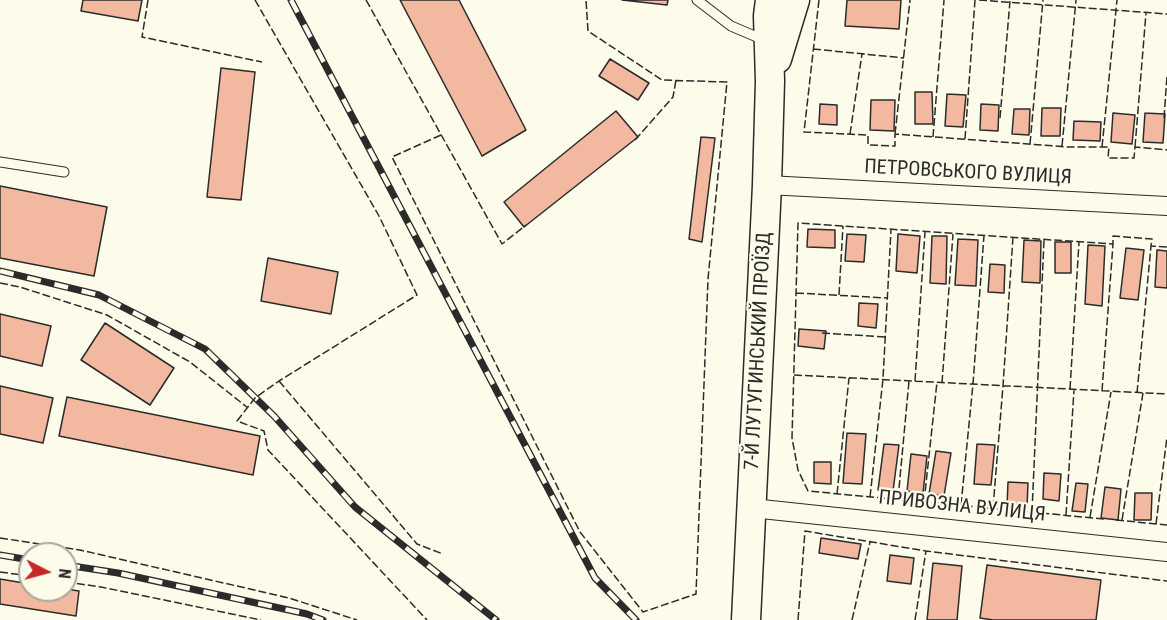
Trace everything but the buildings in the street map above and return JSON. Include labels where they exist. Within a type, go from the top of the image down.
[{"type":"main road","name":"7-Й ЛУТУГИНСЬКИЙ ПРОЇЗД","points":[[746,620],[767,185],[770,0]]},
{"type":"main road","name":"7-Й ЛУТУГИНСЬКИЙ ПРОЇЗД","points":[[770,81],[795,0]]},
{"type":"street","name":"ПЕТРОВСЬКОГО ВУЛИЦЯ","points":[[767,185],[1167,206]]},
{"type":"street","name":"ПРИВОЗНА ВУЛИЦЯ","points":[[752,508],[1167,552]]},
{"type":"lane","points":[[697,0],[730,26],[769,42]]},
{"type":"lane","points":[[0,162],[64,172]]},
{"type":"railway","points":[[291,0],[595,578],[636,620]]},
{"type":"railway","points":[[0,271],[99,295],[205,349],[274,416],[355,507],[496,620]]},
{"type":"railway","points":[[0,555],[18,558]]},
{"type":"railway","points":[[78,567],[118,573],[307,614],[323,620]]},
{"type":"fence","points":[[148,0],[142,37],[262,62]]},
{"type":"fence","points":[[255,0],[379,216],[417,295],[279,381],[255,398],[237,421],[264,431],[268,450],[427,620]]},
{"type":"fence","points":[[366,0],[502,244],[526,225]]},
{"type":"fence","points":[[441,135],[392,157],[580,532],[643,612],[696,594],[708,279],[727,82],[662,80],[588,31],[586,0]]},
{"type":"fence","points":[[819,0],[804,132],[868,135],[868,145],[895,146],[895,134],[1068,147],[1109,147],[1108,158],[1134,158],[1135,147],[1167,150]]},
{"type":"fence","points":[[895,134],[910,0]]},
{"type":"fence","points":[[933,137],[944,0]]},
{"type":"fence","points":[[965,139],[975,0]]},
{"type":"fence","points":[[979,0],[1167,14]]},
{"type":"fence","points":[[1030,144],[1043,0]]},
{"type":"fence","points":[[1062,146],[1076,0]]},
{"type":"fence","points":[[1102,147],[1117,0]]},
{"type":"fence","points":[[1000,118],[1010,1]]},
{"type":"fence","points":[[1135,147],[1146,13]]},
{"type":"fence","points":[[813,49],[904,58]]},
{"type":"fence","points":[[850,134],[862,54]]},
{"type":"fence","points":[[1164,118],[1167,76]]},
{"type":"fence","points":[[635,140],[673,97],[676,80]]},
{"type":"fence","points":[[1104,519],[808,491],[798,470],[792,438],[798,223],[1113,244],[1113,236],[1152,239],[1151,246],[1167,247]]},
{"type":"fence","points":[[839,295],[843,226]]},
{"type":"fence","points":[[870,497],[883,379],[891,230]]},
{"type":"fence","points":[[915,381],[925,232]]},
{"type":"fence","points":[[942,383],[953,234]]},
{"type":"fence","points":[[961,505],[984,235]]},
{"type":"fence","points":[[993,508],[1013,237]]},
{"type":"fence","points":[[1032,512],[1044,240]]},
{"type":"fence","points":[[1070,389],[1079,242]]},
{"type":"fence","points":[[1102,391],[1113,244]]},
{"type":"fence","points":[[1137,393],[1151,246]]},
{"type":"fence","points":[[0,283],[20,287],[107,315],[190,362],[248,408]]},
{"type":"fence","points":[[796,293],[887,298]]},
{"type":"fence","points":[[822,333],[885,337]]},
{"type":"fence","points":[[794,375],[1167,394]]},
{"type":"fence","points":[[837,494],[849,378]]},
{"type":"fence","points":[[279,381],[417,544],[443,554]]},
{"type":"fence","points":[[898,499],[909,381]]},
{"type":"fence","points":[[924,502],[937,382]]},
{"type":"fence","points":[[1066,515],[1074,390]]},
{"type":"fence","points":[[1090,517],[1111,392]]},
{"type":"fence","points":[[1122,520],[1143,393]]},
{"type":"fence","points":[[1156,524],[1167,437]]},
{"type":"fence","points":[[1116,520],[1167,525]]},
{"type":"fence","points":[[798,620],[805,531],[926,551],[1167,581]]},
{"type":"fence","points":[[0,538],[80,550],[289,598],[357,620]]},
{"type":"fence","points":[[852,620],[870,542]]},
{"type":"fence","points":[[915,620],[926,551]]},
{"type":"fence","points":[[0,572],[18,574]]},
{"type":"fence","points":[[78,584],[261,620]]}]
